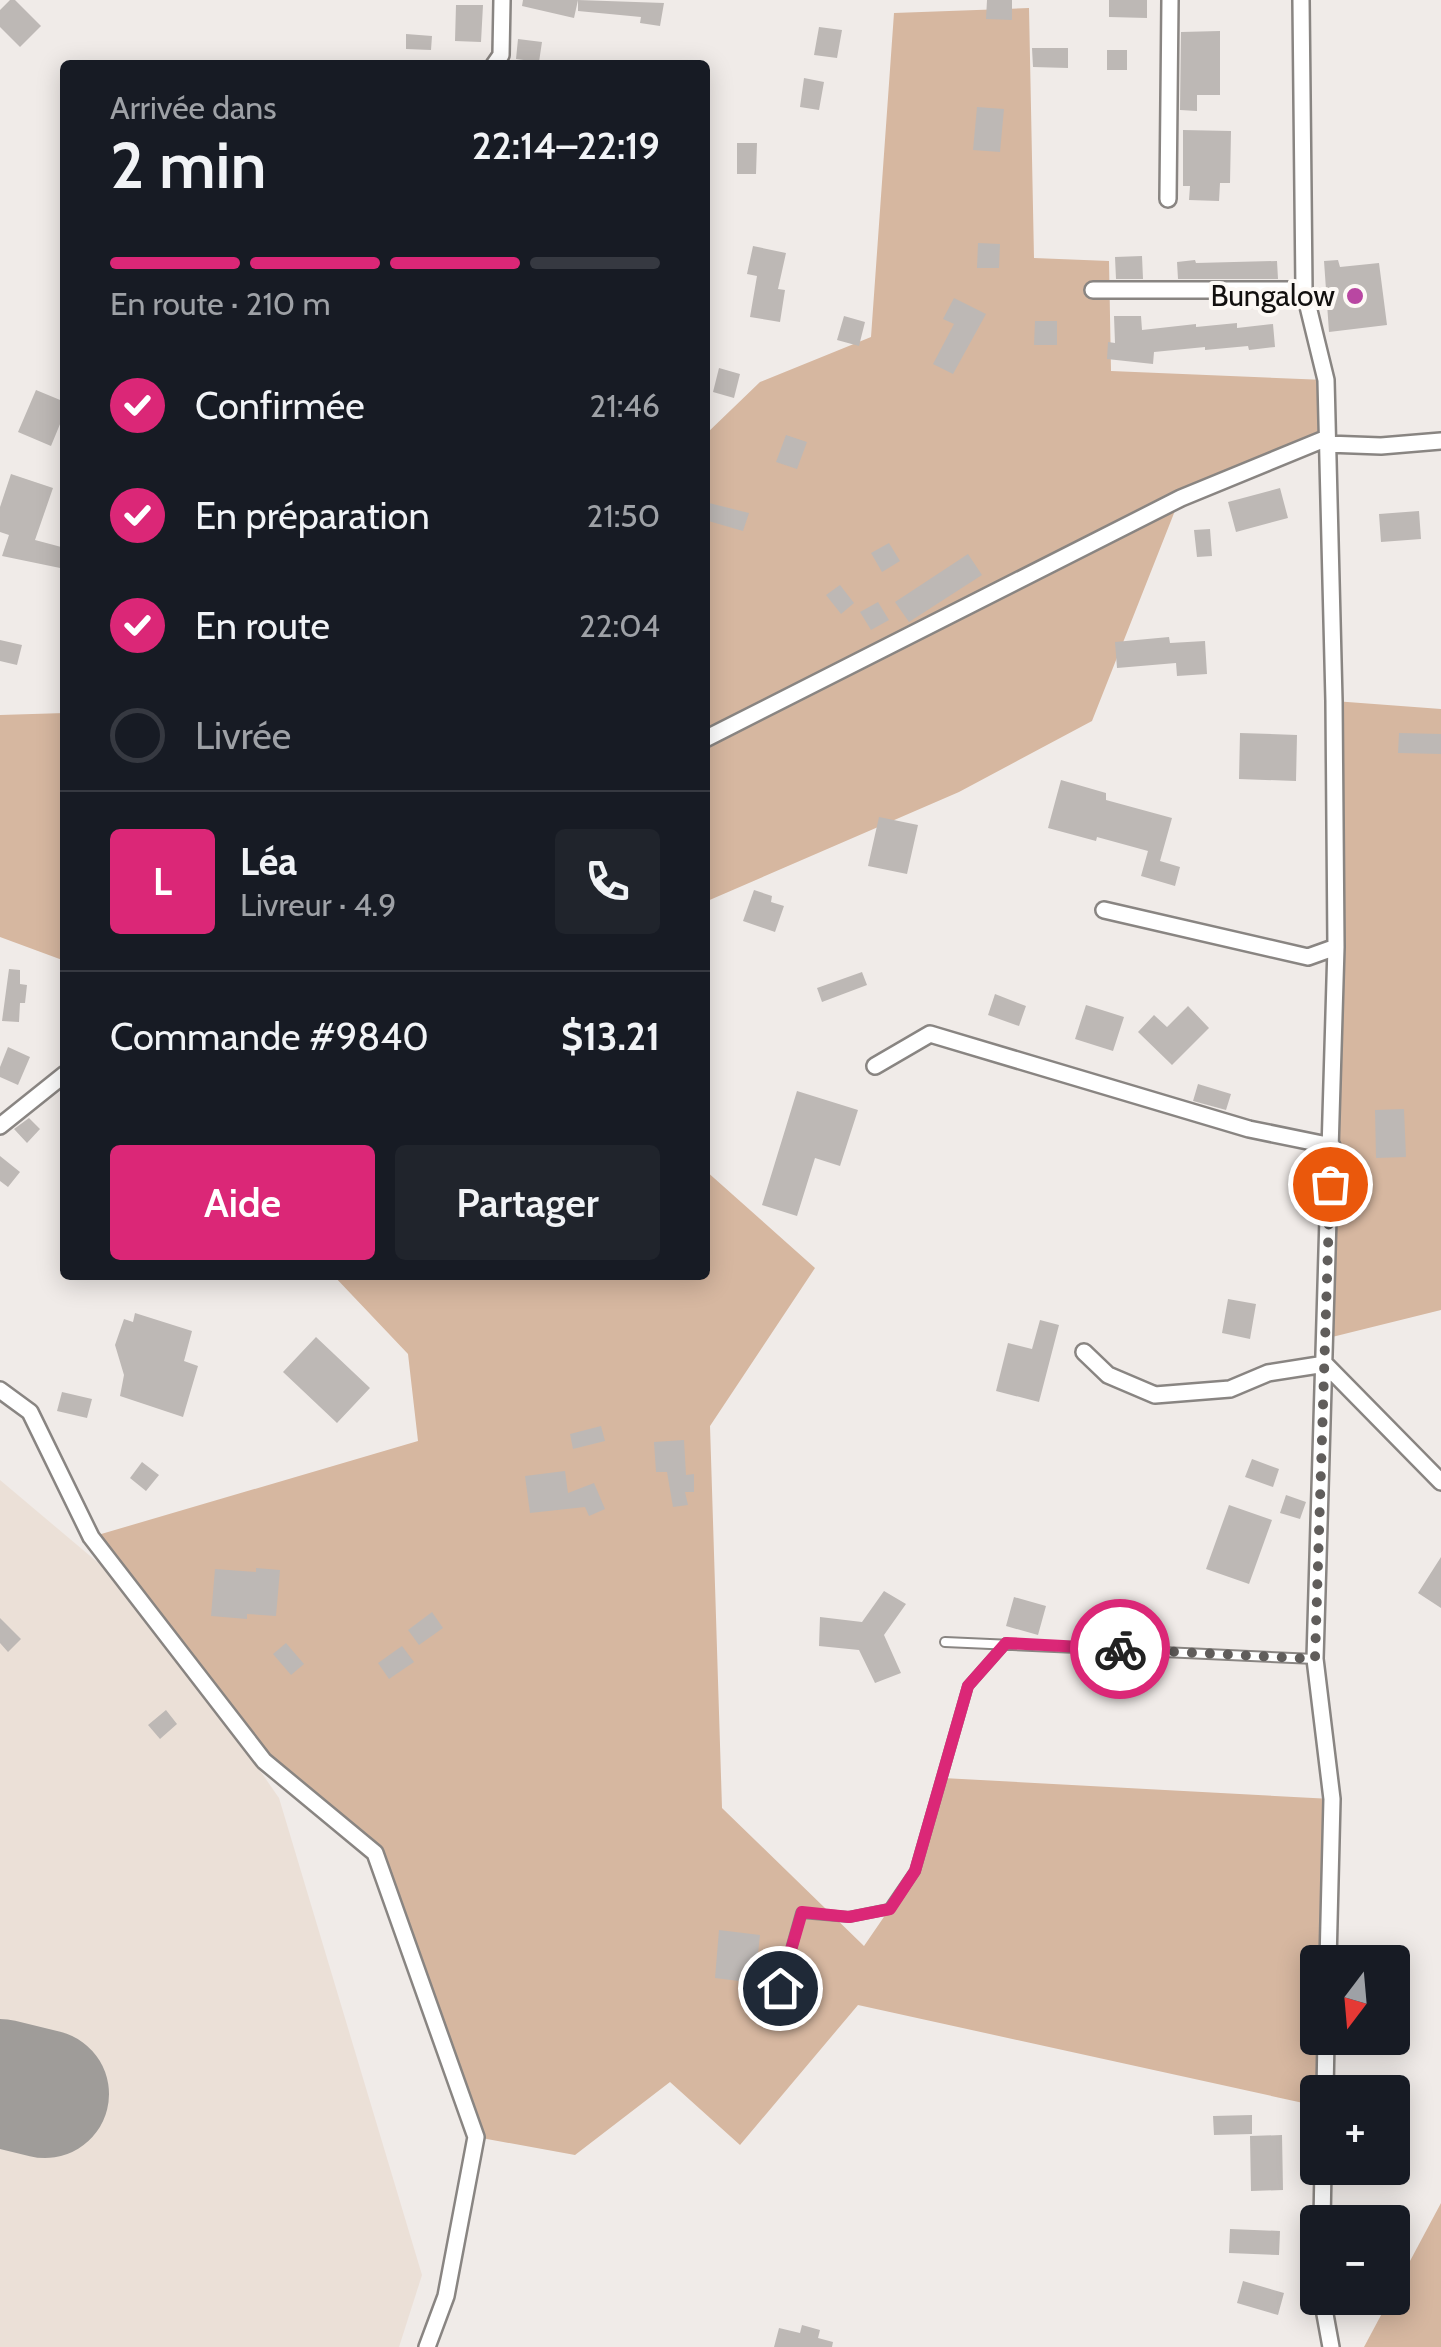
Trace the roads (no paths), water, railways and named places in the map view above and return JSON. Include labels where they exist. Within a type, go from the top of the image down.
[{"type":"street","points":[[498,60],[501,55],[502,0]]},
{"type":"street","points":[[1168,199],[1170,0]]},
{"type":"street","points":[[1301,0],[1304,290],[1326,380],[1336,948],[1315,1659],[1332,1799],[1328,1945]]},
{"type":"street","points":[[1094,290],[1304,290]]},
{"type":"street","points":[[710,736],[1180,498],[1327,442],[1381,446],[1441,441]]},
{"type":"street","points":[[1104,910],[1308,957],[1336,948]]},
{"type":"street","points":[[874,1066],[930,1034],[1249,1129],[1332,1146]]},
{"type":"street","points":[[0,1126],[60,1078]]},
{"type":"street","points":[[1084,1352],[1108,1376],[1155,1396],[1230,1389],[1268,1373],[1325,1364]]},
{"type":"street","points":[[1325,1364],[1441,1482]]},
{"type":"street","points":[[0,1390],[30,1412],[91,1537],[264,1761],[376,1853],[476,2137],[446,2296],[427,2347]]},
{"type":"street","points":[[1325,2315],[1330,2347]]},
{"type":"lane","points":[[946,1642],[1315,1659]]},
{"type":"lane","points":[[780,1988],[802,1912],[849,1917],[890,1909],[915,1871],[968,1686],[1006,1643]]},
{"type":"place","name":"Bungalow","points":[[1355,296]]}]
